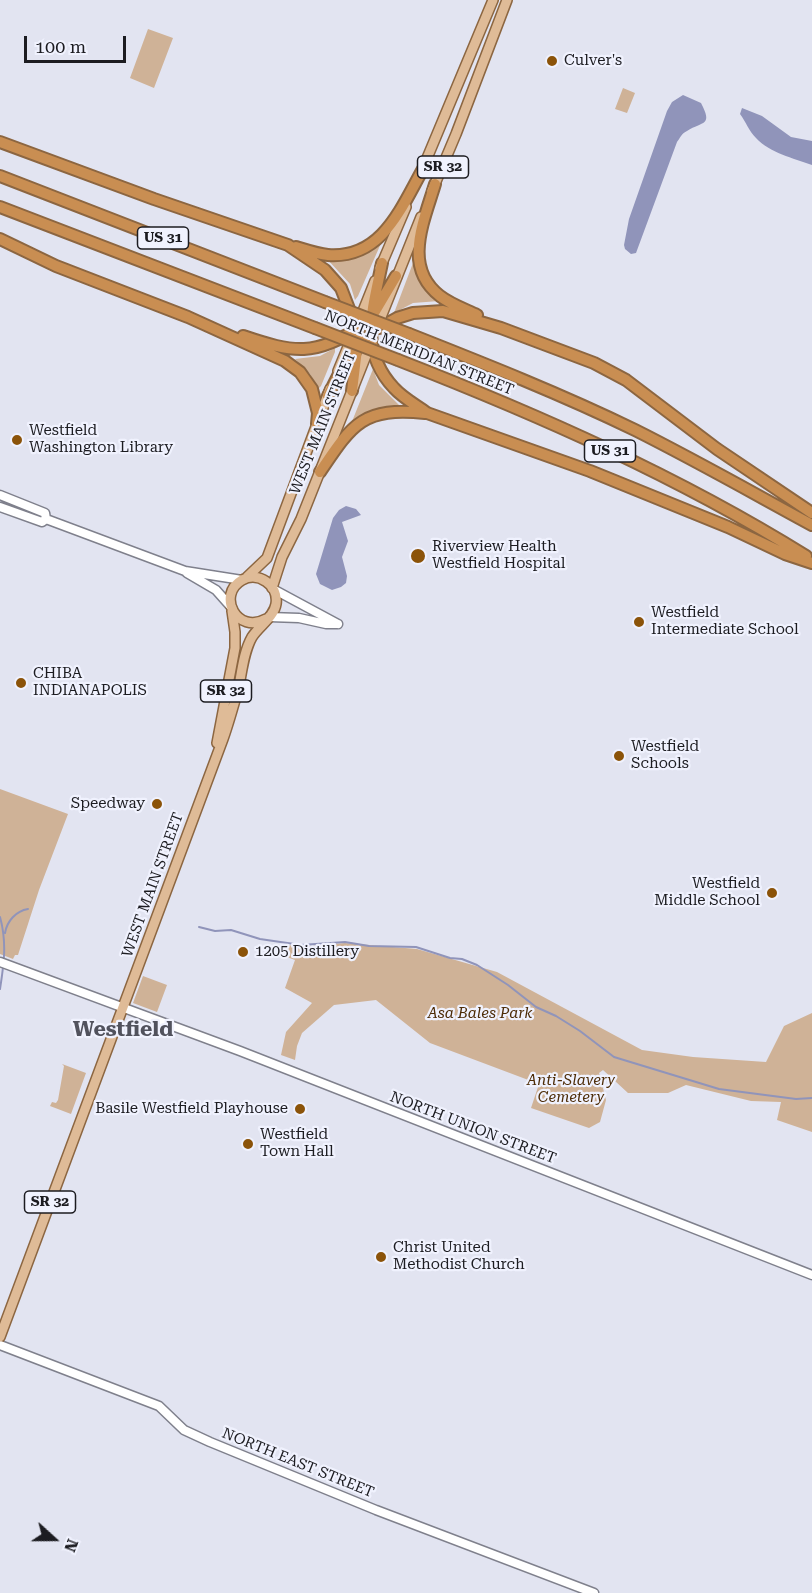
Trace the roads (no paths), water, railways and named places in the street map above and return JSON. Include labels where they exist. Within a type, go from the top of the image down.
[{"type":"highway","points":[[0,142],[154,199],[288,245],[331,255],[355,252],[374,243],[395,219],[423,169]]},
{"type":"highway","name":"NORTH MERIDIAN STREET","points":[[0,176],[501,370],[597,412],[716,471],[812,525]]},
{"type":"highway","points":[[435,184],[418,239],[418,258],[422,274],[433,290],[443,299],[501,328]]},
{"type":"highway","name":"NORTH MERIDIAN STREET","points":[[0,207],[492,398],[614,452],[710,501],[812,562]]},
{"type":"highway","points":[[0,239],[56,266],[217,329],[285,361],[300,372],[314,395],[318,412],[317,424]]},
{"type":"highway","points":[[288,245],[333,278],[347,299],[356,329],[357,348],[352,391]]},
{"type":"highway","points":[[382,263],[370,318],[378,364],[387,379],[404,397],[427,413],[590,471],[728,526],[785,554],[812,562]]},
{"type":"highway","points":[[217,329],[274,346],[300,350],[334,343],[370,318],[384,299],[396,276]]},
{"type":"highway","points":[[327,396],[357,348],[372,336],[405,315],[436,311],[454,314],[501,328],[613,372],[717,449],[812,513]]},
{"type":"highway","points":[[320,472],[349,431],[366,419],[392,411],[427,413]]},
{"type":"main road","name":"WEST MAIN STREET","points":[[243,580],[267,558],[327,396],[493,0]]},
{"type":"main road","name":"WEST MAIN STREET","points":[[273,589],[282,557],[301,519],[320,472],[396,276],[456,134],[507,0]]},
{"type":"main road","points":[[252,577],[262,579],[273,589],[276,602],[268,618],[260,622],[248,623],[238,618],[232,608],[231,597],[232,591],[243,580],[252,577]]},
{"type":"main road","name":"WEST MAIN STREET","points":[[210,773],[235,648],[232,608]]},
{"type":"main road","name":"WEST MAIN STREET","points":[[123,1007],[232,711],[249,643],[268,618]]},
{"type":"main road","name":"SR 32","points":[[0,1337],[123,1007]]},
{"type":"street","points":[[0,495],[45,513],[46,519]]},
{"type":"street","points":[[0,507],[42,522],[46,519],[184,571],[216,590],[232,608]]},
{"type":"street","points":[[184,571],[243,580]]},
{"type":"street","points":[[268,618],[299,618],[326,624],[338,624],[273,589]]},
{"type":"street","name":"NORTH UNION STREET","points":[[0,962],[240,1051],[812,1275]]},
{"type":"street","name":"NORTH EAST STREET","points":[[0,1345],[159,1406],[184,1430],[210,1442],[387,1514],[594,1593]]},
{"type":"water","points":[[683,95],[701,103],[706,119],[702,124],[684,133],[677,142],[636,253],[631,254],[624,245],[629,219],[667,111],[672,102]]},
{"type":"water","points":[[742,108],[762,116],[791,137],[812,141],[812,165],[768,148],[751,132],[740,114]]},
{"type":"water","points":[[346,506],[356,509],[361,515],[342,522],[348,541],[342,557],[347,576],[346,583],[332,590],[320,584],[316,574],[333,518],[339,510]]},
{"type":"waterway","points":[[5,933],[13,917],[28,909]]},
{"type":"waterway","points":[[0,917],[4,944],[0,989]]},
{"type":"waterway","points":[[199,927],[215,931],[231,930],[260,939],[301,945],[345,942],[369,946],[416,947],[450,958],[462,959],[477,965],[536,1007],[580,1031],[614,1057],[719,1089],[796,1099],[812,1098]]},
{"type":"place","name":"Culver's","points":[[552,61]]},
{"type":"place","name":"Westfield Washington Library","points":[[17,440]]},
{"type":"place","name":"Riverview Health Westfield Hospital","points":[[418,556]]},
{"type":"place","name":"Westfield Intermediate School","points":[[639,622]]},
{"type":"place","name":"CHIBA INDIANAPOLIS","points":[[21,683]]},
{"type":"place","name":"Westfield Schools","points":[[619,756]]},
{"type":"place","name":"Speedway","points":[[157,804]]},
{"type":"place","name":"Westfield Middle School","points":[[772,893]]},
{"type":"place","name":"1205 Distillery","points":[[243,952]]},
{"type":"place","name":"Basile Westfield Playhouse","points":[[300,1109]]},
{"type":"place","name":"Westfield Town Hall","points":[[248,1144]]},
{"type":"place","name":"Christ United Methodist Church","points":[[381,1257]]},
{"type":"district","name":"Westfield","points":[[123,1030]]},
{"type":"park label","name":"Asa Bales Park","points":[[480,1014]]},
{"type":"park label","name":"Anti-Slavery Cemetery","points":[[571,1090]]}]
